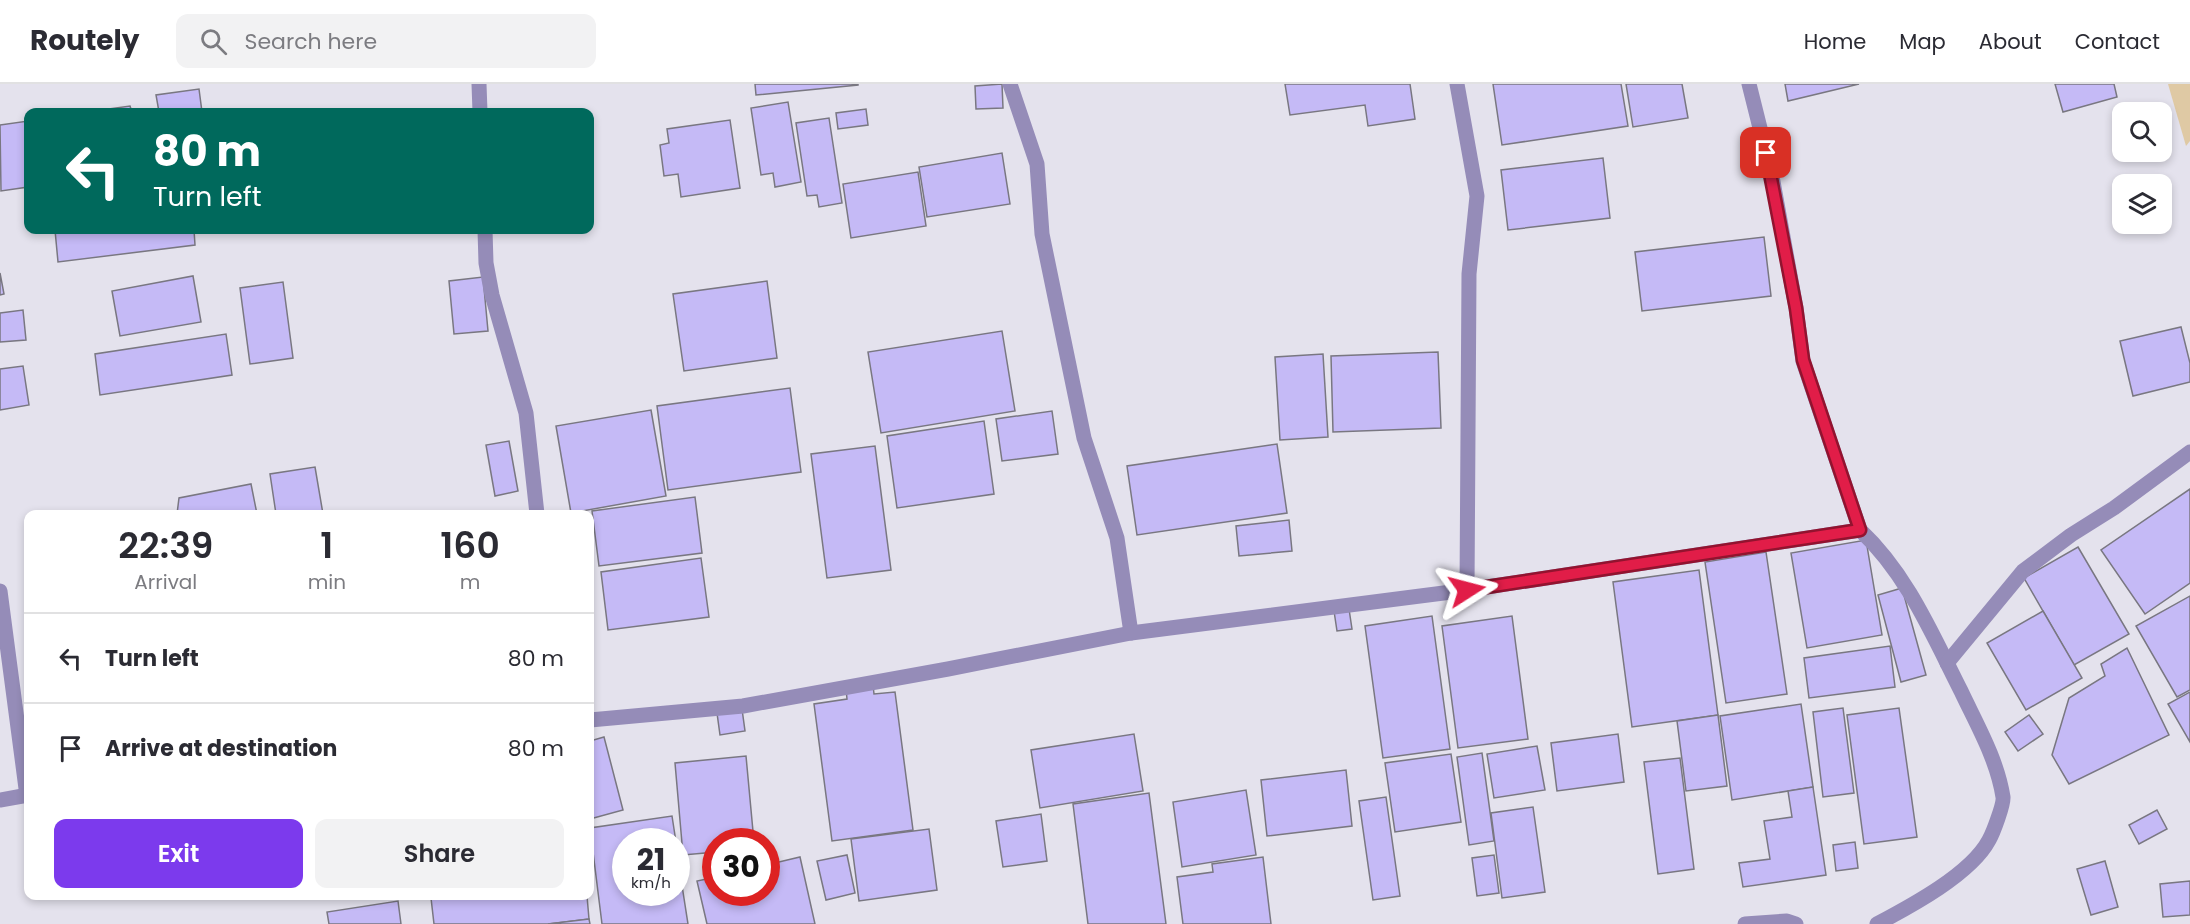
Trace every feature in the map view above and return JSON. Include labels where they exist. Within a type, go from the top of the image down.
[{"type":"street","points":[[479,84],[480,108]]},
{"type":"street","points":[[1010,84],[1037,164],[1044,246],[1083,438],[1117,538],[1131,633]]},
{"type":"street","points":[[1457,84],[1477,196],[1469,274],[1467,590]]},
{"type":"street","points":[[1749,84],[1772,176],[1803,360],[1860,530],[1880,549],[1917,602],[1991,753],[2003,800],[1989,841],[1966,868],[1909,907],[1877,924]]},
{"type":"street","points":[[485,234],[486,263],[492,294],[526,413],[537,510]]},
{"type":"street","points":[[1947,663],[2023,571],[2190,453]]},
{"type":"street","points":[[594,720],[743,705],[948,669],[1131,633],[1467,590],[1860,530]]},
{"type":"street","points":[[0,591],[24,766]]},
{"type":"street","points":[[0,800],[24,796]]},
{"type":"street","points":[[1745,924],[1787,921],[1796,924]]},
{"type":"shaded area","points":[[2168,84],[2190,84],[2190,141],[2186,146]]},
{"type":"building","points":[[755,84],[858,84],[858,85],[756,95]]},
{"type":"building","points":[[1002,84],[1003,108],[976,109],[975,86]]},
{"type":"building","points":[[1285,84],[1410,84],[1415,119],[1368,126],[1365,105],[1290,115]]},
{"type":"building","points":[[1493,84],[1621,84],[1628,126],[1502,145]]},
{"type":"building","points":[[1626,84],[1682,84],[1688,118],[1633,127]]},
{"type":"building","points":[[1785,84],[1859,84],[1788,101]]},
{"type":"building","points":[[2055,84],[2114,84],[2117,97],[2063,112]]},
{"type":"building","points":[[199,89],[201,108],[158,108],[156,95]]},
{"type":"building","points":[[788,102],[801,182],[775,187],[773,173],[761,175],[751,108]]},
{"type":"building","points":[[866,109],[868,125],[838,129],[836,113]]},
{"type":"building","points":[[829,118],[842,203],[819,207],[817,195],[807,196],[796,123]]},
{"type":"building","points":[[730,120],[740,188],[681,197],[678,174],[664,176],[660,145],[669,143],[667,129]]},
{"type":"building","points":[[24,122],[24,188],[1,191],[0,125]]},
{"type":"building","points":[[1002,153],[1010,204],[927,217],[919,167]]},
{"type":"building","points":[[1603,158],[1610,218],[1508,230],[1501,170]]},
{"type":"building","points":[[918,172],[926,226],[851,238],[843,184]]},
{"type":"building","points":[[55,234],[194,234],[195,245],[58,262]]},
{"type":"building","points":[[1764,237],[1771,296],[1642,311],[1635,252]]},
{"type":"building","points":[[0,273],[4,294],[0,295]]},
{"type":"building","points":[[193,276],[201,322],[120,336],[112,291]]},
{"type":"building","points":[[483,277],[488,331],[454,334],[449,281]]},
{"type":"building","points":[[767,281],[777,358],[684,371],[673,294]]},
{"type":"building","points":[[283,282],[293,358],[250,364],[240,288]]},
{"type":"building","points":[[23,310],[26,340],[0,342],[0,313]]},
{"type":"building","points":[[2181,327],[2190,363],[2190,382],[2133,396],[2120,341]]},
{"type":"building","points":[[1002,331],[1015,411],[881,433],[868,352]]},
{"type":"building","points":[[226,334],[232,375],[100,395],[95,354]]},
{"type":"building","points":[[1438,352],[1441,428],[1333,432],[1331,356]]},
{"type":"building","points":[[1323,354],[1328,437],[1280,440],[1275,357]]},
{"type":"building","points":[[23,366],[29,405],[0,410],[0,369]]},
{"type":"building","points":[[790,388],[801,472],[668,490],[657,406]]},
{"type":"building","points":[[651,410],[666,496],[588,510],[570,510],[556,426]]},
{"type":"building","points":[[1052,411],[1058,454],[1002,461],[996,419]]},
{"type":"building","points":[[984,421],[994,494],[897,508],[887,436]]},
{"type":"building","points":[[509,441],[518,491],[495,496],[486,445]]},
{"type":"building","points":[[1277,444],[1287,513],[1137,535],[1127,466]]},
{"type":"building","points":[[875,446],[891,570],[827,578],[811,454]]},
{"type":"building","points":[[315,467],[322,510],[275,510],[270,474]]},
{"type":"building","points":[[251,484],[256,510],[178,510],[179,498]]},
{"type":"building","points":[[2190,489],[2190,583],[2145,614],[2101,550]]},
{"type":"building","points":[[695,497],[702,553],[599,566],[594,511]]},
{"type":"building","points":[[1289,520],[1292,551],[1239,556],[1236,526]]},
{"type":"building","points":[[1866,540],[1882,635],[1807,648],[1791,553]]},
{"type":"building","points":[[2078,547],[2129,634],[2074,665],[2024,578]]},
{"type":"building","points":[[1766,552],[1787,694],[1726,703],[1705,562]]},
{"type":"building","points":[[701,558],[709,617],[608,630],[601,572]]},
{"type":"building","points":[[1699,570],[1718,715],[1632,727],[1613,582]]},
{"type":"building","points":[[1902,588],[1926,675],[1901,682],[1878,595]]},
{"type":"building","points":[[2190,596],[2190,690],[2177,697],[2136,626]]},
{"type":"building","points":[[1349,609],[1352,629],[1337,631],[1334,611]]},
{"type":"building","points":[[2043,611],[2082,678],[2026,710],[1987,643]]},
{"type":"building","points":[[1432,616],[1450,749],[1383,758],[1365,626]]},
{"type":"building","points":[[1512,616],[1528,739],[1458,748],[1442,626]]},
{"type":"building","points":[[1890,646],[1895,687],[1809,698],[1804,658]]},
{"type":"building","points":[[2127,648],[2169,735],[2069,784],[2052,755],[2069,698],[2105,676],[2101,664]]},
{"type":"building","points":[[873,685],[874,694],[895,692],[913,830],[832,841],[814,704],[847,699],[846,689]]},
{"type":"building","points":[[2190,692],[2190,742],[2168,704]]},
{"type":"building","points":[[1801,704],[1813,787],[1732,800],[1720,716]]},
{"type":"building","points":[[1843,708],[1854,793],[1823,797],[1813,712]]},
{"type":"building","points":[[1899,708],[1917,837],[1864,844],[1847,715]]},
{"type":"building","points":[[742,709],[745,731],[720,735],[717,713]]},
{"type":"building","points":[[1718,715],[1727,786],[1686,791],[1677,721]]},
{"type":"building","points":[[2029,715],[2043,734],[2018,751],[2005,732]]},
{"type":"building","points":[[1134,734],[1143,791],[1040,808],[1031,750]]},
{"type":"building","points":[[1618,734],[1624,782],[1557,791],[1551,743]]},
{"type":"building","points":[[604,737],[623,810],[594,818],[594,740]]},
{"type":"building","points":[[1537,746],[1545,790],[1494,798],[1487,754]]},
{"type":"building","points":[[1482,753],[1494,841],[1469,845],[1457,757]]},
{"type":"building","points":[[1451,754],[1461,822],[1395,832],[1385,763]]},
{"type":"building","points":[[746,756],[753,828],[702,828],[702,853],[690,854],[690,828],[681,828],[675,763]]},
{"type":"building","points":[[1680,758],[1694,869],[1658,874],[1644,762]]},
{"type":"building","points":[[1346,770],[1352,826],[1267,836],[1261,780]]},
{"type":"building","points":[[1813,787],[1826,875],[1743,887],[1739,863],[1770,859],[1764,821],[1792,817],[1788,791]]},
{"type":"building","points":[[1246,790],[1256,855],[1182,867],[1173,802]]},
{"type":"building","points":[[1149,793],[1166,924],[1088,924],[1073,804]]},
{"type":"building","points":[[1386,797],[1400,896],[1373,900],[1359,801]]},
{"type":"building","points":[[1533,807],[1545,892],[1502,898],[1491,813]]},
{"type":"building","points":[[2157,810],[2167,829],[2139,844],[2129,825]]},
{"type":"building","points":[[1041,814],[1047,861],[1003,867],[996,821]]},
{"type":"building","points":[[672,816],[674,828],[612,828],[612,906],[685,906],[688,924],[602,924],[594,860],[594,827]]},
{"type":"building","points":[[929,829],[937,890],[859,901],[851,839]]},
{"type":"building","points":[[1855,842],[1858,868],[1836,871],[1833,845]]},
{"type":"building","points":[[847,855],[855,893],[826,900],[817,861]]},
{"type":"building","points":[[1494,855],[1499,893],[1477,896],[1472,858]]},
{"type":"building","points":[[800,857],[815,924],[707,924],[703,906],[780,906],[780,862]]},
{"type":"building","points":[[1263,857],[1271,924],[1183,924],[1177,877],[1213,872],[1212,864]]},
{"type":"building","points":[[2105,861],[2118,907],[2091,915],[2077,869]]},
{"type":"building","points":[[702,880],[702,902],[697,881]]},
{"type":"building","points":[[2190,881],[2190,915],[2163,917],[2160,884]]},
{"type":"building","points":[[431,900],[587,900],[589,919],[548,924],[434,924]]},
{"type":"building","points":[[398,901],[401,924],[329,924],[327,912]]},
{"type":"building","points":[[589,919],[590,924],[548,924]]},
{"type":"route","points":[[1467,590],[1860,530],[1803,360],[1796,308],[1766,153]]}]
